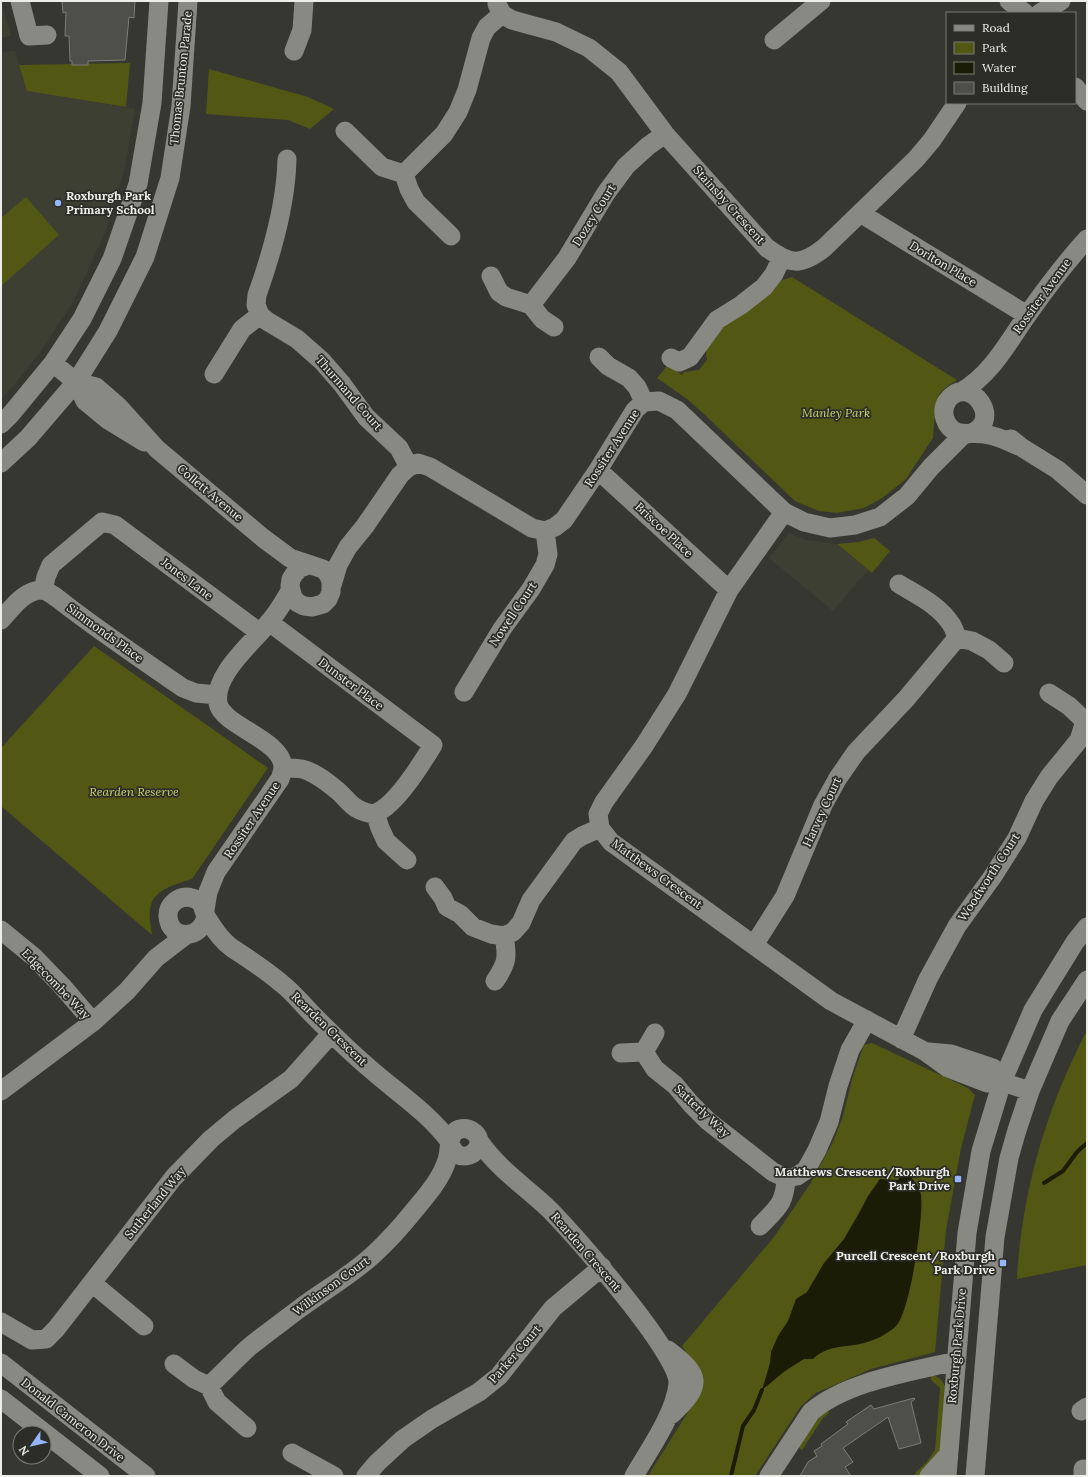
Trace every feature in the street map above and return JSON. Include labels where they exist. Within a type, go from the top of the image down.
[{"type":"street","points":[[20,1],[29,36],[47,35]]},
{"type":"street","points":[[1,424],[53,364],[82,319],[112,259],[138,184],[152,103],[159,1]]},
{"type":"street","name":"Thomas Brunton Parade","points":[[1,463],[28,438],[76,382],[108,331],[145,257],[170,178],[180,106],[188,1]]},
{"type":"street","points":[[294,51],[302,30],[304,1]]},
{"type":"street","points":[[774,40],[821,1]]},
{"type":"street","points":[[1001,1],[1007,12]]},
{"type":"street","points":[[1009,1],[1024,12]]},
{"type":"street","points":[[1042,12],[1062,1]]},
{"type":"street","points":[[1054,12],[1062,1]]},
{"type":"street","points":[[404,174],[444,134],[458,112],[467,90],[481,38],[500,8]]},
{"type":"street","name":"Stainsby Crescent","points":[[500,8],[512,20],[556,32],[589,48],[619,72],[665,134],[767,248],[782,258],[797,262],[812,257],[824,248],[916,159],[932,140],[956,104]]},
{"type":"street","points":[[1076,88],[1087,101]]},
{"type":"street","points":[[346,131],[382,167],[404,174]]},
{"type":"street","name":"Dozey Court","points":[[531,305],[566,258],[606,193],[626,166],[648,146],[665,134]]},
{"type":"street","points":[[214,374],[242,329],[260,315],[256,305],[257,296],[277,232],[287,172],[287,159]]},
{"type":"street","points":[[404,174],[409,189],[416,202],[440,227],[451,236]]},
{"type":"street","name":"Dorlton Place","points":[[860,213],[1027,315]]},
{"type":"street","name":"Rossiter Avenue","points":[[961,392],[974,385],[1000,356],[1061,268],[1087,239]]},
{"type":"street","points":[[671,358],[679,362],[690,356],[717,320],[741,305],[764,287],[774,274],[782,258]]},
{"type":"street","points":[[491,276],[499,292],[506,297],[531,305],[542,319],[554,327]]},
{"type":"street","name":"Thurmand Court","points":[[260,315],[267,322],[297,339],[322,361],[342,384],[366,417],[399,448],[409,467]]},
{"type":"street","name":"Rossiter Avenue","points":[[984,408],[985,391],[1000,356]]},
{"type":"street","points":[[599,357],[608,366],[629,378],[637,387],[644,402]]},
{"type":"street","points":[[58,402],[90,394],[89,362]]},
{"type":"street","name":"Collett Avenue","points":[[53,364],[90,394],[108,420],[157,449],[263,538],[290,558],[311,565]]},
{"type":"street","points":[[1021,447],[989,435],[965,434],[953,431],[948,426],[944,416],[946,402],[951,397],[961,392],[975,395],[980,400],[994,424],[1021,447],[1058,470],[1087,495]]},
{"type":"street","name":"Rossiter Avenue","points":[[545,531],[555,527],[564,520],[598,470],[635,410],[644,402],[658,401],[677,410],[784,512],[804,522],[830,528],[854,525],[880,517],[907,496],[931,467],[965,434]]},
{"type":"street","points":[[965,434],[978,429],[985,416],[984,408]]},
{"type":"street","name":"Rossiter Avenue","points":[[931,467],[942,439],[944,416]]},
{"type":"street","points":[[264,627],[291,611],[312,608],[323,604],[328,599],[338,565],[348,547],[365,526],[400,475],[409,467],[418,464],[430,467],[532,528],[545,531]]},
{"type":"street","name":"Briscoe Place","points":[[598,470],[729,590]]},
{"type":"street","points":[[435,887],[443,898],[447,907],[460,914],[473,927],[491,934],[504,936],[513,932],[521,923],[531,900],[574,842],[582,836],[600,828],[598,814],[604,802],[644,746],[677,694],[729,590],[784,512]]},
{"type":"street","name":"Jones Lane","points":[[43,590],[46,576],[51,565],[102,522],[115,525],[264,627]]},
{"type":"street","name":"Nowell Court","points":[[464,692],[502,628],[531,589],[545,564],[548,554],[545,531]]},
{"type":"street","name":"Collett Avenue","points":[[263,538],[283,568],[290,588]]},
{"type":"street","points":[[312,608],[298,603],[293,598],[290,588],[291,579],[300,568],[330,559],[348,547]]},
{"type":"street","points":[[311,565],[323,569],[328,574],[332,585]]},
{"type":"street","points":[[899,584],[930,603],[941,613],[951,624],[957,638],[972,641],[989,650],[1004,663]]},
{"type":"street","points":[[217,695],[220,684],[235,660],[264,627],[290,588]]},
{"type":"street","points":[[1,620],[17,602],[30,592],[43,590]]},
{"type":"street","name":"Simmonds Place","points":[[43,590],[54,596],[108,637],[183,688],[196,693],[217,695]]},
{"type":"street","name":"Dunster Place","points":[[264,627],[434,745],[421,766],[396,796],[375,813]]},
{"type":"street","name":"Harvey Court","points":[[754,945],[785,896],[823,806],[838,778],[856,752],[906,699],[957,638]]},
{"type":"street","name":"Woodworth Court","points":[[901,1039],[928,978],[957,926],[993,876],[1017,838],[1034,800],[1049,777],[1079,740],[1086,720],[1069,706],[1049,693]]},
{"type":"street","name":"Rossiter Avenue","points":[[184,897],[199,888],[216,872],[280,779],[283,768],[280,756],[272,748],[226,716],[218,706],[217,695]]},
{"type":"street","points":[[283,768],[301,769],[314,774],[338,791],[356,808],[366,812],[375,813],[386,841],[407,860]]},
{"type":"street","name":"Matthews Crescent","points":[[600,828],[611,842],[831,1001],[926,1052],[948,1068],[998,1079],[1030,1091]]},
{"type":"street","name":"Rossiter Avenue","points":[[205,913],[208,892],[216,872]]},
{"type":"street","points":[[1,1091],[93,1022],[127,991],[156,958],[189,934],[202,927],[205,913],[197,900],[191,897],[184,897],[177,899],[172,904],[168,910],[165,938],[156,958]]},
{"type":"street","name":"Rearden Crescent","points":[[205,913],[229,945],[282,983],[368,1068],[428,1116],[450,1144]]},
{"type":"street","points":[[168,918],[172,928],[176,932],[189,934]]},
{"type":"street","name":"Roxburgh Park Drive","points":[[947,1476],[967,1233],[981,1151],[989,1123],[998,1079],[1033,1010],[1075,942],[1087,927]]},
{"type":"street","name":"Edgecombe Way","points":[[1,930],[34,957],[62,986],[93,1022]]},
{"type":"street","name":"Rearden Crescent","points":[[189,934],[229,945]]},
{"type":"street","points":[[495,981],[505,966],[507,952],[504,936]]},
{"type":"street","points":[[975,1476],[995,1237],[1009,1158],[1030,1091],[1060,1021],[1087,980]]},
{"type":"street","points":[[760,1226],[780,1205],[786,1192],[786,1178],[796,1176],[806,1170],[817,1150],[829,1122],[838,1086],[850,1050],[867,1020]]},
{"type":"street","points":[[621,1053],[644,1052],[656,1033]]},
{"type":"street","name":"Sutherland Way","points":[[1,1322],[32,1340],[46,1339],[56,1329],[174,1176],[235,1119],[291,1079],[332,1034]]},
{"type":"street","name":"Satterly Way","points":[[644,1052],[655,1069],[675,1085],[708,1121],[773,1172],[786,1178]]},
{"type":"street","name":"Rearden Crescent","points":[[428,1116],[463,1128]]},
{"type":"street","points":[[463,1128],[473,1131],[477,1135],[471,1151],[456,1154],[450,1144],[453,1134],[459,1129],[463,1128]]},
{"type":"street","name":"Wilkinson Court","points":[[441,1175],[448,1160],[450,1144]]},
{"type":"street","name":"Rearden Crescent","points":[[471,1151],[487,1152],[504,1171],[549,1210],[602,1267],[659,1343],[683,1361],[692,1371],[694,1380],[692,1393],[685,1402],[667,1418],[634,1476]]},
{"type":"street","name":"Wilkinson Court","points":[[209,1386],[248,1348],[372,1256],[400,1229],[441,1175],[452,1164],[471,1151]]},
{"type":"street","name":"Parker Court","points":[[366,1476],[377,1463],[403,1439],[432,1419],[479,1392],[499,1376],[554,1308],[602,1267]]},
{"type":"street","points":[[92,1283],[144,1326]]},
{"type":"street","points":[[769,1476],[811,1412],[820,1404],[854,1388],[875,1381],[956,1361]]},
{"type":"street","name":"Donald Cameron Drive","points":[[1,1363],[140,1474]]},
{"type":"street","points":[[174,1364],[194,1379],[209,1386],[218,1402],[247,1428]]},
{"type":"street","points":[[1,1399],[100,1476]]},
{"type":"street","points":[[292,1453],[334,1476]]},
{"type":"street","points":[[929,1476],[948,1456]]},
{"type":"shaded area","points":[[1,1],[11,36],[1,38]]},
{"type":"shaded area","name":"Roxburgh Park Primary School","points":[[15,51],[27,91],[135,109],[124,172],[105,233],[74,300],[43,348],[1,399],[1,52]]},
{"type":"shaded area","points":[[789,533],[806,540],[836,544],[868,570],[833,611],[769,558]]},
{"type":"green space","points":[[130,63],[126,107],[27,91],[19,65]]},
{"type":"green space","points":[[209,69],[308,97],[334,109],[310,129],[288,120],[206,114]]},
{"type":"green space","points":[[26,197],[59,235],[1,286],[1,218]]},
{"type":"green space","name":"Manley Park","points":[[792,277],[957,380],[946,387],[939,394],[935,410],[933,438],[906,479],[882,498],[864,508],[837,513],[819,511],[795,501],[705,415],[687,399],[657,378],[668,365],[682,375],[684,372],[699,370],[707,360],[705,345],[723,323],[761,299],[782,280]]},
{"type":"green space","points":[[874,538],[890,551],[872,573],[837,544],[859,542]]},
{"type":"green space","name":"Rearden Reserve","points":[[94,646],[268,768],[192,879],[165,889],[155,897],[151,903],[150,910],[152,935],[1,806],[1,748]]},
{"type":"green space","points":[[1087,1031],[1087,1265],[1017,1279],[1022,1226],[1039,1148],[1067,1072]]},
{"type":"green space","points":[[872,1043],[968,1088],[975,1095],[961,1148],[946,1230],[935,1352],[871,1369],[816,1393],[801,1406],[755,1476],[648,1476],[698,1396],[697,1370],[682,1346],[774,1237],[810,1184],[833,1142],[843,1116],[853,1076],[864,1045]]},
{"type":"green space","points":[[931,1374],[940,1379],[946,1388],[940,1451],[922,1476],[914,1476],[935,1450],[940,1388],[931,1380]]},
{"type":"green space","points":[[826,1409],[829,1413],[823,1418],[802,1450],[797,1446]]},
{"type":"water","points":[[903,1173],[911,1177],[921,1193],[921,1206],[918,1242],[911,1284],[901,1318],[896,1326],[873,1340],[857,1345],[837,1347],[819,1354],[813,1359],[804,1359],[785,1371],[762,1390],[770,1363],[771,1352],[778,1336],[788,1321],[796,1299],[807,1292],[824,1263],[844,1239],[868,1196],[880,1179],[898,1180]]},
{"type":"building","points":[[62,1],[135,1],[134,18],[129,17],[125,60],[88,61],[88,65],[72,65],[72,61],[70,61],[69,36],[65,36],[66,12],[63,13]]},
{"type":"building","points":[[914,1398],[915,1399],[911,1402],[921,1443],[899,1449],[888,1417],[843,1448],[853,1462],[845,1467],[851,1476],[800,1476],[808,1462],[817,1456],[814,1451],[848,1424],[846,1422],[871,1405],[874,1409]]},
{"type":"waterway","points":[[1044,1183],[1063,1171],[1077,1152],[1087,1143]]},
{"type":"waterway","points":[[731,1476],[743,1426],[754,1410],[762,1390]]},
{"type":"place","name":"Roxburgh Park Primary School","points":[[58,203]]},
{"type":"place","name":"Matthews Crescent/Roxburgh Park Drive","points":[[958,1179]]},
{"type":"place","name":"Purcell Crescent/Roxburgh Park Drive","points":[[1003,1263]]}]
